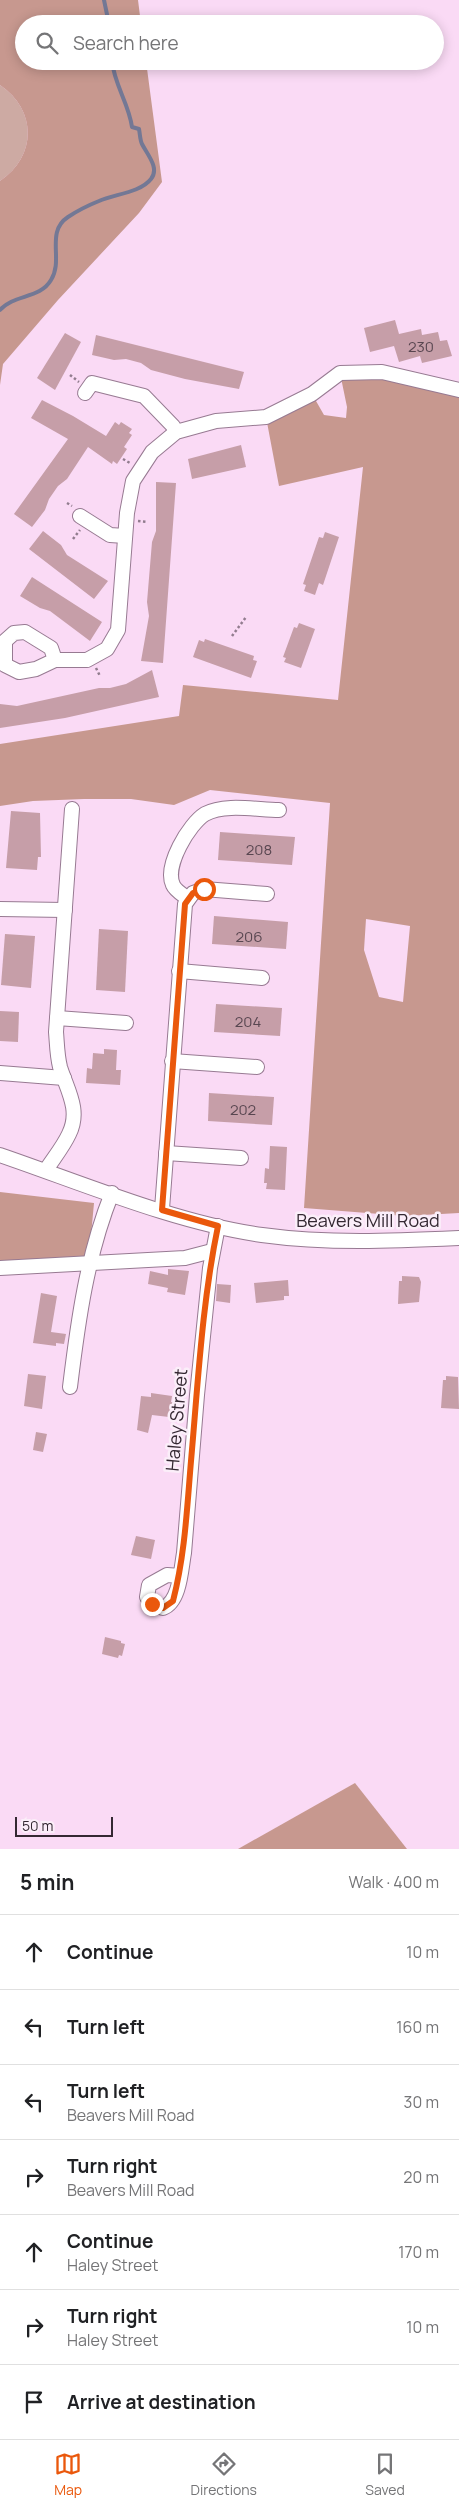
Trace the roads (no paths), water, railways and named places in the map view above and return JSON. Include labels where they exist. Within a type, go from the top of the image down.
[{"type":"street","points":[[55,660],[87,660],[107,649],[118,630],[126,536],[134,480],[152,452],[176,432],[216,421],[266,417],[312,394],[340,373],[382,372],[459,390]]},
{"type":"street","points":[[82,388],[92,383],[144,396],[173,426],[176,432]]},
{"type":"street","points":[[81,522],[110,535],[126,536]]},
{"type":"street","points":[[46,1170],[69,1134],[73,1122],[74,1109],[57,1047],[57,1018],[72,809]]},
{"type":"street","points":[[187,898],[173,886],[170,872],[176,852],[188,832],[205,814],[226,809],[279,810]]},
{"type":"street","points":[[162,1210],[185,904],[187,898],[193,893],[204,889],[267,894]]},
{"type":"street","points":[[0,909],[65,910]]},
{"type":"street","points":[[179,971],[262,978]]},
{"type":"street","points":[[57,1018],[126,1023]]},
{"type":"street","points":[[172,1061],[257,1067]]},
{"type":"street","points":[[0,1073],[64,1078]]},
{"type":"street","points":[[166,1153],[241,1158]]},
{"type":"street","name":"Beavers Mill Road","points":[[0,1155],[162,1210],[218,1226],[260,1235],[319,1241],[459,1238]]},
{"type":"street","points":[[70,1387],[81,1296],[104,1212],[112,1193]]},
{"type":"street","points":[[0,1268],[185,1258],[212,1251],[218,1226]]},
{"type":"street","name":"Haley Street","points":[[180,1576],[184,1553],[212,1251]]},
{"type":"waterway","points":[[104,0],[107,15]]},
{"type":"waterway","points":[[0,310],[12,301],[34,294],[51,280],[56,264],[57,230],[61,223],[83,208],[146,184],[153,175],[153,166],[141,142],[139,129],[132,127],[113,70]]}]
